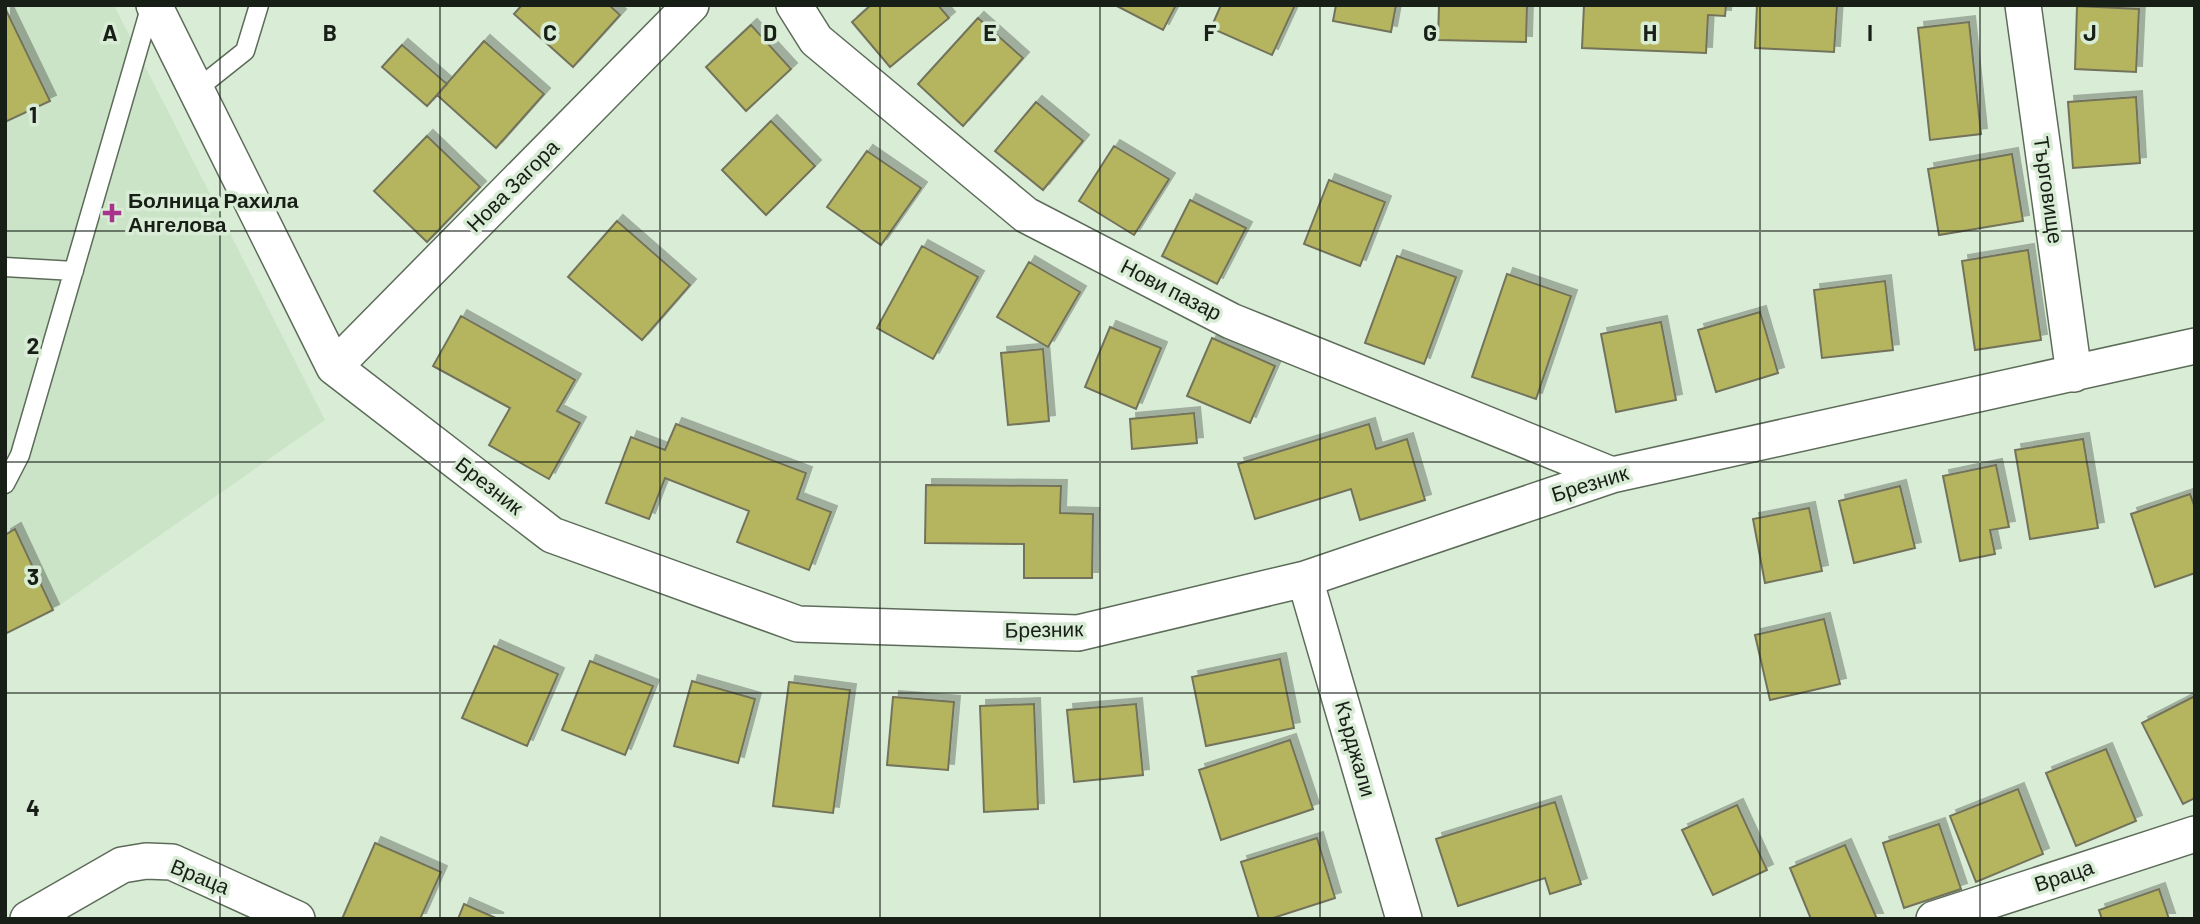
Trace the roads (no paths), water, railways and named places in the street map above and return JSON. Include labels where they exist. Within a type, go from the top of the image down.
[{"type":"street","name":"Брезник","points":[[152,5],[334,367],[552,535],[798,624],[1078,633],[1305,579],[1612,475],[2195,346]]},
{"type":"street","name":"Нова Загора","points":[[334,367],[691,5]]},
{"type":"street","name":"Нови пазар","points":[[794,5],[816,40],[1026,215],[1231,321],[1612,475]]},
{"type":"street","name":"Търговище","points":[[2022,5],[2074,374]]},
{"type":"street","name":"Кърджали","points":[[1305,579],[1404,919]]},
{"type":"street","name":"Враца","points":[[1934,919],[2195,834]]},
{"type":"street","name":"Враца","points":[[28,919],[122,865],[146,861],[172,862],[297,919]]},
{"type":"lane","points":[[5,485],[20,455],[152,5]]},
{"type":"lane","points":[[196,90],[245,51],[259,5]]},
{"type":"lane","points":[[5,267],[74,271]]},
{"type":"place","name":"Болница Рахила Ангелова","points":[[112,213]]}]
